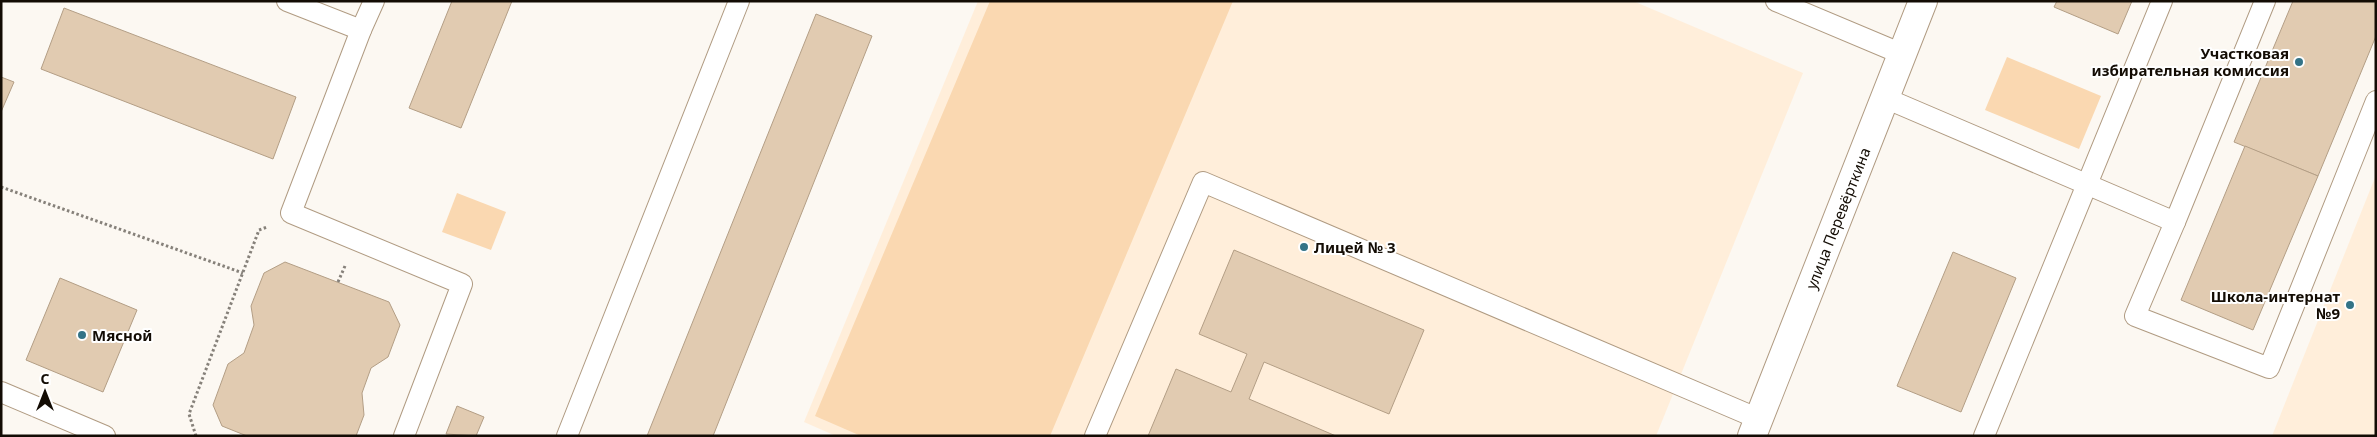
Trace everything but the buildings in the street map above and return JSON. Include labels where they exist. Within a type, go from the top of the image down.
[{"type":"street","name":"улица Перевёрткина","points":[[1755,427],[1923,1]]},
{"type":"lane","points":[[287,1],[362,30]]},
{"type":"lane","points":[[374,1],[291,213],[462,284],[404,436]]},
{"type":"lane","points":[[567,436],[739,1]]},
{"type":"lane","points":[[1776,1],[1902,54]]},
{"type":"lane","points":[[1984,436],[2162,1]]},
{"type":"lane","points":[[2265,1],[2135,316],[2269,368],[2376,101]]},
{"type":"lane","points":[[1885,98],[2088,183],[2175,222]]},
{"type":"lane","points":[[1095,436],[1203,182],[1755,427]]},
{"type":"lane","points":[[1,392],[105,436]]},
{"type":"path","points":[[1,187],[242,273]]},
{"type":"path","points":[[196,436],[189,414],[259,230],[268,227]]},
{"type":"shaded area","name":"Лицей № 3","points":[[978,1],[1633,1],[1803,73],[1656,436],[836,436],[804,422]]},
{"type":"shaded area","points":[[990,1],[1233,1],[1050,436],[861,436],[815,416]]},
{"type":"shaded area","points":[[2007,57],[2101,96],[2079,149],[1985,110]]},
{"type":"shaded area","name":"Школа-интернат №9","points":[[2376,175],[2376,436],[2272,436]]},
{"type":"shaded area","points":[[457,193],[506,212],[491,250],[442,232]]},
{"type":"place","name":"Участковая избирательная комиссия","points":[[2299,62]]},
{"type":"place","name":"Лицей № 3","points":[[1304,247]]},
{"type":"place","name":"Школа-интернат №9","points":[[2350,305]]},
{"type":"place","name":"Мясной","points":[[82,335]]}]
